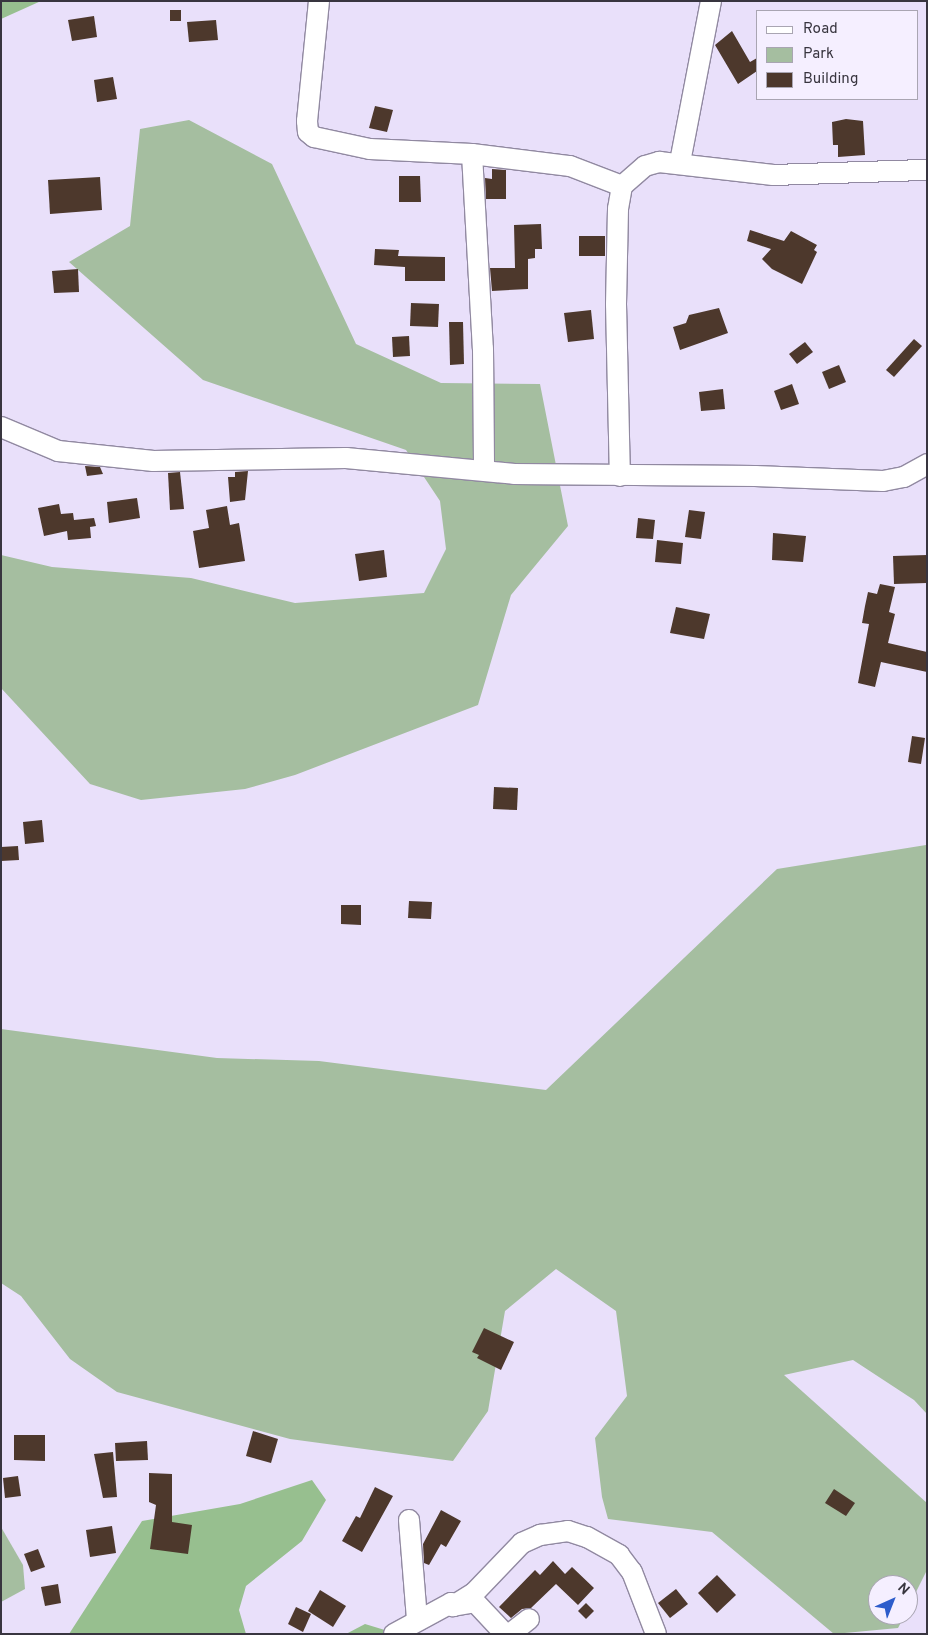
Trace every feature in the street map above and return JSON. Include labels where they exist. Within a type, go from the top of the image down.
[{"type":"street","points":[[319,1],[308,132],[314,137],[370,149],[472,154],[570,166],[622,186]]},
{"type":"street","points":[[680,162],[712,1]]},
{"type":"street","points":[[472,154],[483,349],[484,470]]},
{"type":"street","points":[[620,476],[616,304],[618,209],[622,186],[645,166],[659,162],[680,162],[773,175],[927,170]]},
{"type":"street","points":[[1,427],[58,451],[103,458],[278,462],[346,458],[484,470],[620,476],[755,476],[883,482],[904,477],[927,464]]},
{"type":"street","points":[[409,1520],[417,1619]]},
{"type":"street","points":[[453,1606],[489,1579],[522,1543],[540,1535],[568,1531],[587,1537],[619,1555],[632,1572],[656,1634]]},
{"type":"street","points":[[394,1634],[417,1619],[452,1603],[453,1606],[475,1602],[505,1634]]},
{"type":"street","points":[[510,1634],[529,1619]]},
{"type":"green space","points":[[1,1],[41,1],[1,19]]},
{"type":"green space","points":[[189,120],[272,164],[356,344],[441,383],[540,384],[568,526],[511,595],[478,705],[295,775],[245,789],[141,800],[90,784],[1,688],[1,555],[52,567],[191,578],[295,603],[424,593],[446,549],[440,501],[406,450],[203,380],[69,262],[130,226],[140,129]]},
{"type":"green space","points":[[926,845],[927,1414],[914,1400],[853,1360],[784,1375],[927,1503],[927,1570],[918,1588],[918,1575],[868,1575],[868,1625],[900,1625],[898,1628],[834,1634],[712,1532],[608,1519],[602,1497],[595,1438],[627,1396],[616,1311],[556,1269],[505,1311],[488,1411],[453,1461],[290,1439],[117,1392],[70,1359],[21,1296],[1,1283],[1,1029],[217,1058],[319,1061],[546,1090],[777,869]]},
{"type":"green space","points":[[312,1480],[326,1500],[302,1541],[246,1586],[239,1610],[246,1634],[69,1634],[142,1521],[240,1504]]},
{"type":"green space","points":[[1,1527],[23,1565],[25,1589],[1,1602]]},
{"type":"green space","points":[[365,1624],[388,1631],[391,1634],[346,1634]]},
{"type":"building","points":[[170,10],[181,10],[181,21],[170,21]]},
{"type":"building","points":[[94,16],[97,37],[72,41],[68,20]]},
{"type":"building","points":[[216,20],[218,40],[189,42],[187,22]]},
{"type":"building","points":[[732,31],[750,62],[756,59],[756,72],[738,84],[715,45]]},
{"type":"building","points":[[113,77],[117,99],[97,102],[94,80]]},
{"type":"building","points":[[375,106],[393,110],[387,132],[369,128]]},
{"type":"building","points":[[846,119],[863,121],[865,155],[838,157],[838,145],[833,145],[832,122]]},
{"type":"building","points":[[492,169],[506,170],[506,199],[486,199],[485,178],[492,179]]},
{"type":"building","points":[[399,176],[420,176],[421,202],[399,202]]},
{"type":"building","points":[[100,177],[102,210],[50,214],[48,180]]},
{"type":"building","points":[[541,224],[542,249],[535,249],[535,258],[528,259],[528,289],[492,291],[490,268],[515,268],[514,225]]},
{"type":"building","points":[[750,230],[784,241],[791,231],[817,245],[814,250],[817,252],[802,284],[772,269],[762,259],[771,249],[747,241]]},
{"type":"building","points":[[579,236],[605,236],[605,256],[579,256]]},
{"type":"building","points":[[375,249],[399,250],[398,256],[445,257],[445,281],[405,281],[405,267],[374,265]]},
{"type":"building","points":[[78,269],[79,292],[54,293],[52,271]]},
{"type":"building","points":[[411,303],[439,304],[438,327],[410,326]]},
{"type":"building","points":[[719,308],[728,333],[680,350],[673,327],[686,323],[689,315]]},
{"type":"building","points":[[591,310],[594,339],[568,342],[564,313]]},
{"type":"building","points":[[449,322],[463,322],[464,364],[450,365]]},
{"type":"building","points":[[409,336],[410,356],[393,357],[392,337]]},
{"type":"building","points":[[914,339],[922,346],[894,377],[886,370]]},
{"type":"building","points":[[805,342],[813,352],[797,364],[789,354]]},
{"type":"building","points":[[839,365],[846,382],[829,389],[822,372]]},
{"type":"building","points":[[792,384],[799,404],[781,410],[774,391]]},
{"type":"building","points":[[723,389],[725,409],[701,411],[699,392]]},
{"type":"building","points":[[85,466],[100,467],[103,474],[87,476]]},
{"type":"building","points":[[248,471],[245,500],[230,502],[228,477],[235,477],[235,472]]},
{"type":"building","points":[[180,472],[184,509],[170,510],[168,473]]},
{"type":"building","points":[[137,498],[140,518],[109,523],[107,502]]},
{"type":"building","points":[[59,504],[61,514],[73,513],[74,520],[94,518],[96,526],[90,527],[91,538],[68,540],[67,531],[44,536],[38,508]]},
{"type":"building","points":[[227,506],[230,525],[239,523],[245,561],[199,568],[193,531],[209,528],[206,510]]},
{"type":"building","points":[[689,510],[705,512],[701,539],[685,537]]},
{"type":"building","points":[[638,518],[655,520],[653,539],[636,538]]},
{"type":"building","points":[[773,533],[806,536],[803,562],[772,560]]},
{"type":"building","points":[[657,540],[683,543],[681,564],[655,562]]},
{"type":"building","points":[[384,550],[387,577],[359,581],[355,554]]},
{"type":"building","points":[[927,555],[927,583],[894,584],[893,556]]},
{"type":"building","points":[[880,584],[895,587],[889,612],[895,614],[888,643],[927,652],[927,672],[881,662],[875,687],[858,683],[869,624],[862,623],[868,592],[877,594]]},
{"type":"building","points":[[676,607],[710,614],[704,639],[670,633]]},
{"type":"building","points":[[912,736],[925,738],[921,764],[908,762]]},
{"type":"building","points":[[494,787],[518,788],[517,810],[493,809]]},
{"type":"building","points":[[42,820],[44,842],[25,844],[23,822]]},
{"type":"building","points":[[18,846],[19,860],[1,861],[1,847]]},
{"type":"building","points":[[409,901],[432,902],[431,919],[408,918]]},
{"type":"building","points":[[341,905],[361,905],[361,925],[341,924]]},
{"type":"building","points":[[484,1328],[514,1342],[501,1370],[477,1358],[479,1355],[472,1352]]},
{"type":"building","points":[[253,1431],[278,1439],[271,1463],[246,1456]]},
{"type":"building","points":[[14,1435],[45,1435],[45,1461],[14,1460]]},
{"type":"building","points":[[147,1441],[148,1460],[116,1461],[115,1443]]},
{"type":"building","points":[[113,1452],[117,1497],[103,1498],[94,1454]]},
{"type":"building","points":[[149,1473],[172,1474],[172,1522],[192,1525],[188,1554],[150,1549],[156,1505],[149,1502]]},
{"type":"building","points":[[18,1476],[21,1496],[5,1498],[3,1478]]},
{"type":"building","points":[[375,1487],[393,1496],[362,1552],[342,1541],[356,1516],[360,1518]]},
{"type":"building","points":[[834,1489],[855,1503],[846,1516],[825,1503]]},
{"type":"building","points":[[441,1510],[461,1521],[446,1547],[441,1544],[429,1565],[424,1563],[423,1544]]},
{"type":"building","points":[[112,1526],[116,1553],[90,1557],[86,1530]]},
{"type":"building","points":[[38,1549],[45,1567],[31,1572],[24,1554]]},
{"type":"building","points":[[553,1561],[565,1574],[572,1567],[594,1588],[578,1605],[556,1584],[531,1608],[522,1609],[511,1618],[499,1607],[535,1570],[540,1575]]},
{"type":"building","points":[[717,1575],[736,1595],[717,1613],[698,1593]]},
{"type":"building","points":[[58,1584],[61,1603],[45,1606],[41,1587]]},
{"type":"building","points":[[676,1589],[688,1604],[670,1618],[658,1603]]},
{"type":"building","points":[[320,1590],[346,1606],[333,1627],[308,1611]]},
{"type":"building","points":[[586,1603],[594,1611],[586,1619],[578,1611]]},
{"type":"building","points":[[296,1607],[311,1614],[303,1632],[288,1624]]}]
